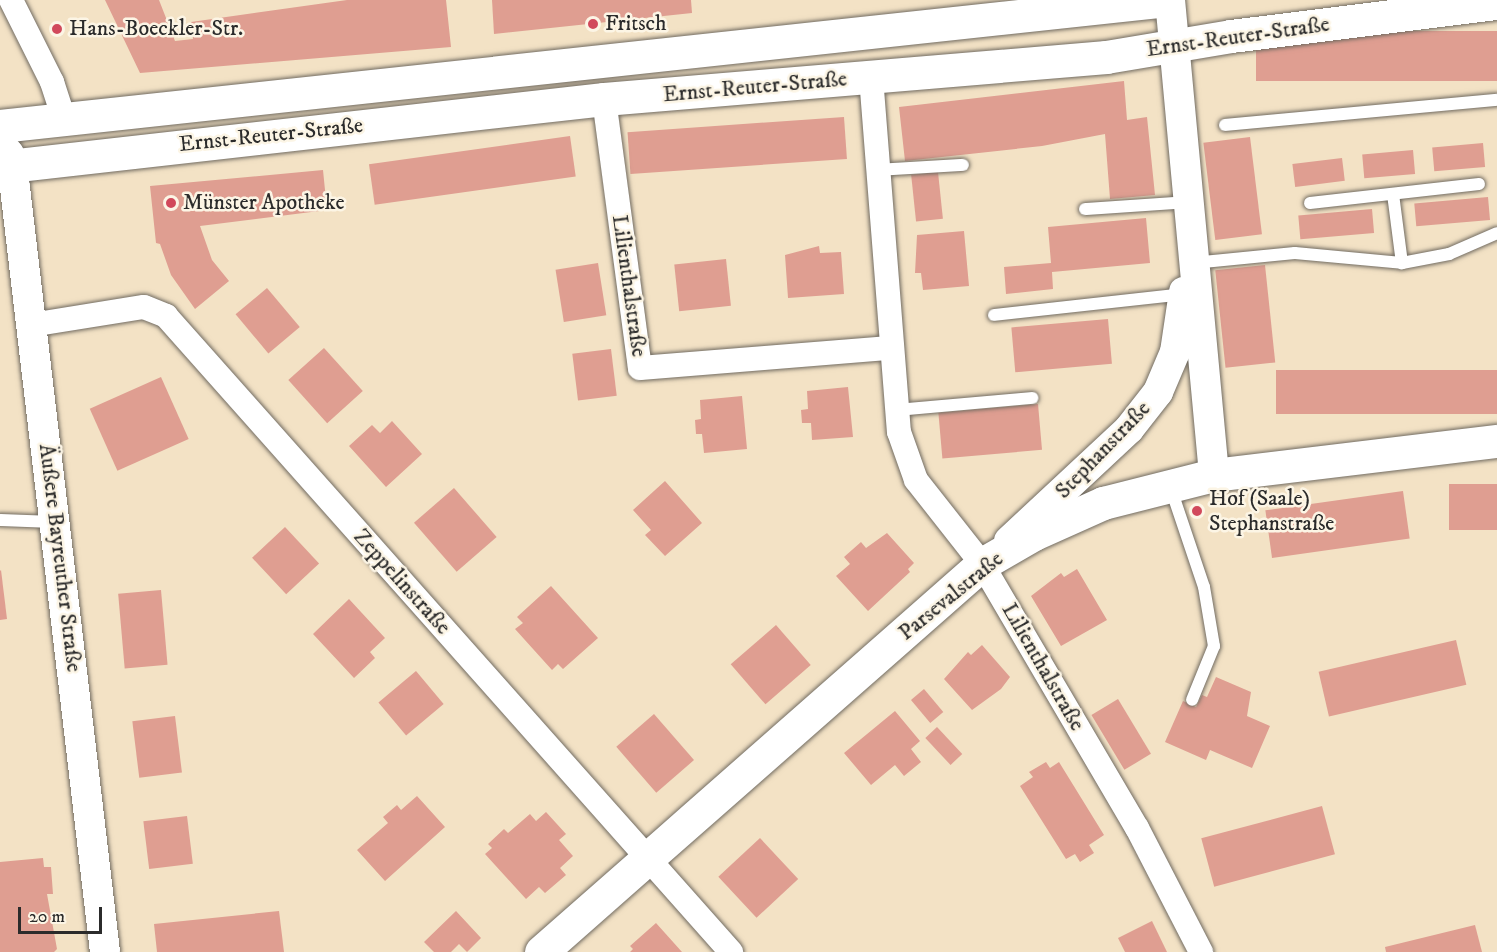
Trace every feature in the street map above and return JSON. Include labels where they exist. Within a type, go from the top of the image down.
[{"type":"main road","name":"Ernst-Reuter-Straße","points":[[0,126],[1169,0]]},
{"type":"main road","name":"Ernst-Reuter-Straße","points":[[4,158],[604,99],[1106,57],[1497,3]]},
{"type":"main road","name":"Parsevalstraße","points":[[541,952],[982,564],[1073,515],[1170,485],[1214,475],[1497,441]]},
{"type":"street","points":[[11,0],[52,82],[64,119]]},
{"type":"street","name":"Stephanstraße","points":[[982,564],[1073,484],[1143,412],[1158,392],[1175,352],[1190,293],[1193,263],[1169,0]]},
{"type":"street","name":"Lilienthalstraße","points":[[871,77],[890,348],[899,432],[916,480],[982,564],[1137,828],[1201,952]]},
{"type":"street","name":"Lilienthalstraße","points":[[604,99],[640,368],[890,348]]},
{"type":"street","name":"Äußere Bayreuther Straße","points":[[4,158],[31,324],[105,952]]},
{"type":"street","name":"Stephanstraße","points":[[1187,202],[1190,293],[1214,475]]},
{"type":"street","name":"Zeppelinstraße","points":[[31,324],[144,307],[166,316],[731,952]]},
{"type":"lane","points":[[1226,124],[1497,100]]},
{"type":"lane","points":[[878,170],[963,165]]},
{"type":"lane","points":[[1310,203],[1479,184]]},
{"type":"lane","points":[[1393,194],[1402,263]]},
{"type":"lane","points":[[1085,209],[1187,202]]},
{"type":"lane","points":[[1193,263],[1295,253],[1402,263],[1449,254],[1497,233]]},
{"type":"lane","points":[[994,315],[1190,293]]},
{"type":"lane","points":[[897,410],[1032,398]]},
{"type":"lane","points":[[1170,485],[1204,587],[1214,646],[1192,700]]},
{"type":"lane","points":[[0,519],[55,522]]},
{"type":"building","points":[[105,0],[159,0],[175,41],[193,39],[191,22],[347,0],[446,0],[451,47],[140,73]]},
{"type":"building","points":[[492,0],[691,0],[692,13],[494,34]]},
{"type":"building","points":[[1256,31],[1497,31],[1497,81],[1256,81]]},
{"type":"building","points":[[1124,81],[1127,120],[1147,117],[1155,195],[1110,199],[1105,134],[1042,146],[905,161],[899,107]]},
{"type":"building","points":[[844,117],[847,159],[630,174],[628,132]]},
{"type":"building","points":[[570,136],[576,177],[375,205],[369,164]]},
{"type":"building","points":[[1250,137],[1262,234],[1215,240],[1203,143]]},
{"type":"building","points":[[1483,143],[1485,167],[1434,171],[1432,147]]},
{"type":"building","points":[[1413,150],[1415,174],[1364,178],[1362,154]]},
{"type":"building","points":[[1342,158],[1345,181],[1295,187],[1292,164]]},
{"type":"building","points":[[323,170],[327,210],[200,226],[212,260],[229,281],[195,309],[171,275],[160,244],[156,243],[150,186]]},
{"type":"building","points":[[938,172],[943,219],[916,222],[911,175]]},
{"type":"building","points":[[1488,197],[1490,220],[1416,226],[1414,203]]},
{"type":"building","points":[[1372,209],[1374,233],[1300,239],[1298,215]]},
{"type":"building","points":[[1146,218],[1150,263],[1052,272],[1053,289],[1006,294],[1004,267],[1051,263],[1048,227]]},
{"type":"building","points":[[964,231],[969,286],[923,290],[921,273],[915,273],[917,235]]},
{"type":"building","points":[[819,246],[820,253],[841,252],[844,294],[788,298],[785,255]]},
{"type":"building","points":[[726,259],[731,306],[679,311],[674,264]]},
{"type":"building","points":[[598,263],[606,315],[564,322],[556,270]]},
{"type":"building","points":[[1265,265],[1275,362],[1226,368],[1215,270]]},
{"type":"building","points":[[267,288],[300,327],[268,353],[236,314]]},
{"type":"building","points":[[1108,319],[1112,364],[1015,372],[1011,327]]},
{"type":"building","points":[[324,348],[363,391],[327,423],[288,380]]},
{"type":"building","points":[[611,349],[617,396],[578,400],[572,354]]},
{"type":"building","points":[[1276,370],[1497,370],[1497,414],[1276,414]]},
{"type":"building","points":[[161,377],[189,439],[117,471],[90,409]]},
{"type":"building","points":[[848,387],[853,437],[812,440],[811,423],[802,423],[801,410],[808,409],[807,391]]},
{"type":"building","points":[[742,396],[747,449],[704,453],[702,434],[696,434],[695,420],[701,419],[700,400]]},
{"type":"building","points":[[1038,404],[1042,450],[942,459],[938,413]]},
{"type":"building","points":[[392,421],[422,454],[386,487],[349,446],[372,425],[380,433]]},
{"type":"building","points":[[665,481],[702,523],[665,556],[645,535],[651,530],[633,510]]},
{"type":"building","points":[[1449,484],[1497,484],[1497,530],[1449,530]]},
{"type":"building","points":[[454,488],[497,537],[457,572],[414,523]]},
{"type":"building","points":[[1403,491],[1410,539],[1272,558],[1265,510]]},
{"type":"building","points":[[285,527],[319,564],[286,594],[252,558]]},
{"type":"building","points":[[887,533],[914,563],[908,569],[910,572],[868,611],[836,576],[850,564],[844,557],[861,542],[866,548]]},
{"type":"building","points":[[1077,569],[1107,620],[1061,646],[1031,596],[1061,573],[1064,577]]},
{"type":"building","points":[[0,571],[7,619],[0,620]]},
{"type":"building","points":[[551,586],[598,638],[563,669],[558,664],[552,670],[515,629],[523,623],[517,617]]},
{"type":"building","points":[[161,590],[168,665],[125,668],[118,594]]},
{"type":"building","points":[[349,599],[385,638],[370,652],[375,658],[354,678],[313,634]]},
{"type":"building","points":[[776,625],[811,665],[765,704],[731,664]]},
{"type":"building","points":[[1456,640],[1466,685],[1329,717],[1319,672]]},
{"type":"building","points":[[982,645],[1010,677],[1001,689],[972,710],[944,679],[968,652],[971,655]]},
{"type":"building","points":[[416,671],[444,704],[406,735],[378,702]]},
{"type":"building","points":[[1216,677],[1251,692],[1247,716],[1270,726],[1252,768],[1210,750],[1206,760],[1165,742],[1183,701],[1196,707],[1202,695],[1207,697]]},
{"type":"building","points":[[924,689],[943,712],[930,723],[911,700]]},
{"type":"building","points":[[1118,699],[1151,754],[1124,770],[1091,715]]},
{"type":"building","points":[[895,711],[920,741],[911,749],[921,762],[904,776],[895,765],[871,785],[844,753]]},
{"type":"building","points":[[654,714],[694,760],[656,793],[616,747]]},
{"type":"building","points":[[175,716],[182,773],[139,778],[132,721]]},
{"type":"building","points":[[937,727],[962,754],[951,765],[925,738]]},
{"type":"building","points":[[1046,762],[1050,768],[1059,762],[1104,835],[1089,845],[1094,853],[1080,862],[1075,854],[1066,859],[1020,786],[1033,777],[1029,772]]},
{"type":"building","points":[[417,796],[445,827],[385,881],[357,850],[388,823],[383,817],[397,805],[401,810]]},
{"type":"building","points":[[1322,806],[1335,854],[1214,887],[1201,838]]},
{"type":"building","points":[[546,812],[566,834],[559,840],[573,856],[560,868],[566,875],[545,893],[539,887],[526,899],[485,854],[492,848],[488,844],[504,829],[508,833],[530,814],[536,821]]},
{"type":"building","points":[[187,816],[193,864],[149,869],[143,821]]},
{"type":"building","points":[[760,838],[798,879],[757,918],[718,877]]},
{"type":"building","points":[[43,858],[44,867],[51,867],[53,894],[47,894],[57,949],[54,952],[0,952],[0,862]]},
{"type":"building","points":[[279,911],[284,952],[157,952],[154,924]]},
{"type":"building","points":[[456,911],[481,938],[467,952],[459,944],[451,952],[434,952],[424,942]]},
{"type":"building","points":[[1152,921],[1167,952],[1125,952],[1118,938]]},
{"type":"building","points":[[656,923],[682,952],[630,952],[633,949],[630,946]]},
{"type":"building","points":[[1475,925],[1482,952],[1386,952],[1385,947]]},
{"type":"place","name":"Fritsch","points":[[593,24]]},
{"type":"place","name":"Hans-Boeckler-Str.","points":[[57,29]]},
{"type":"place","name":"Münster Apotheke","points":[[171,203]]},
{"type":"place","name":"Hof (Saale) Stephanstraße","points":[[1197,511]]}]
